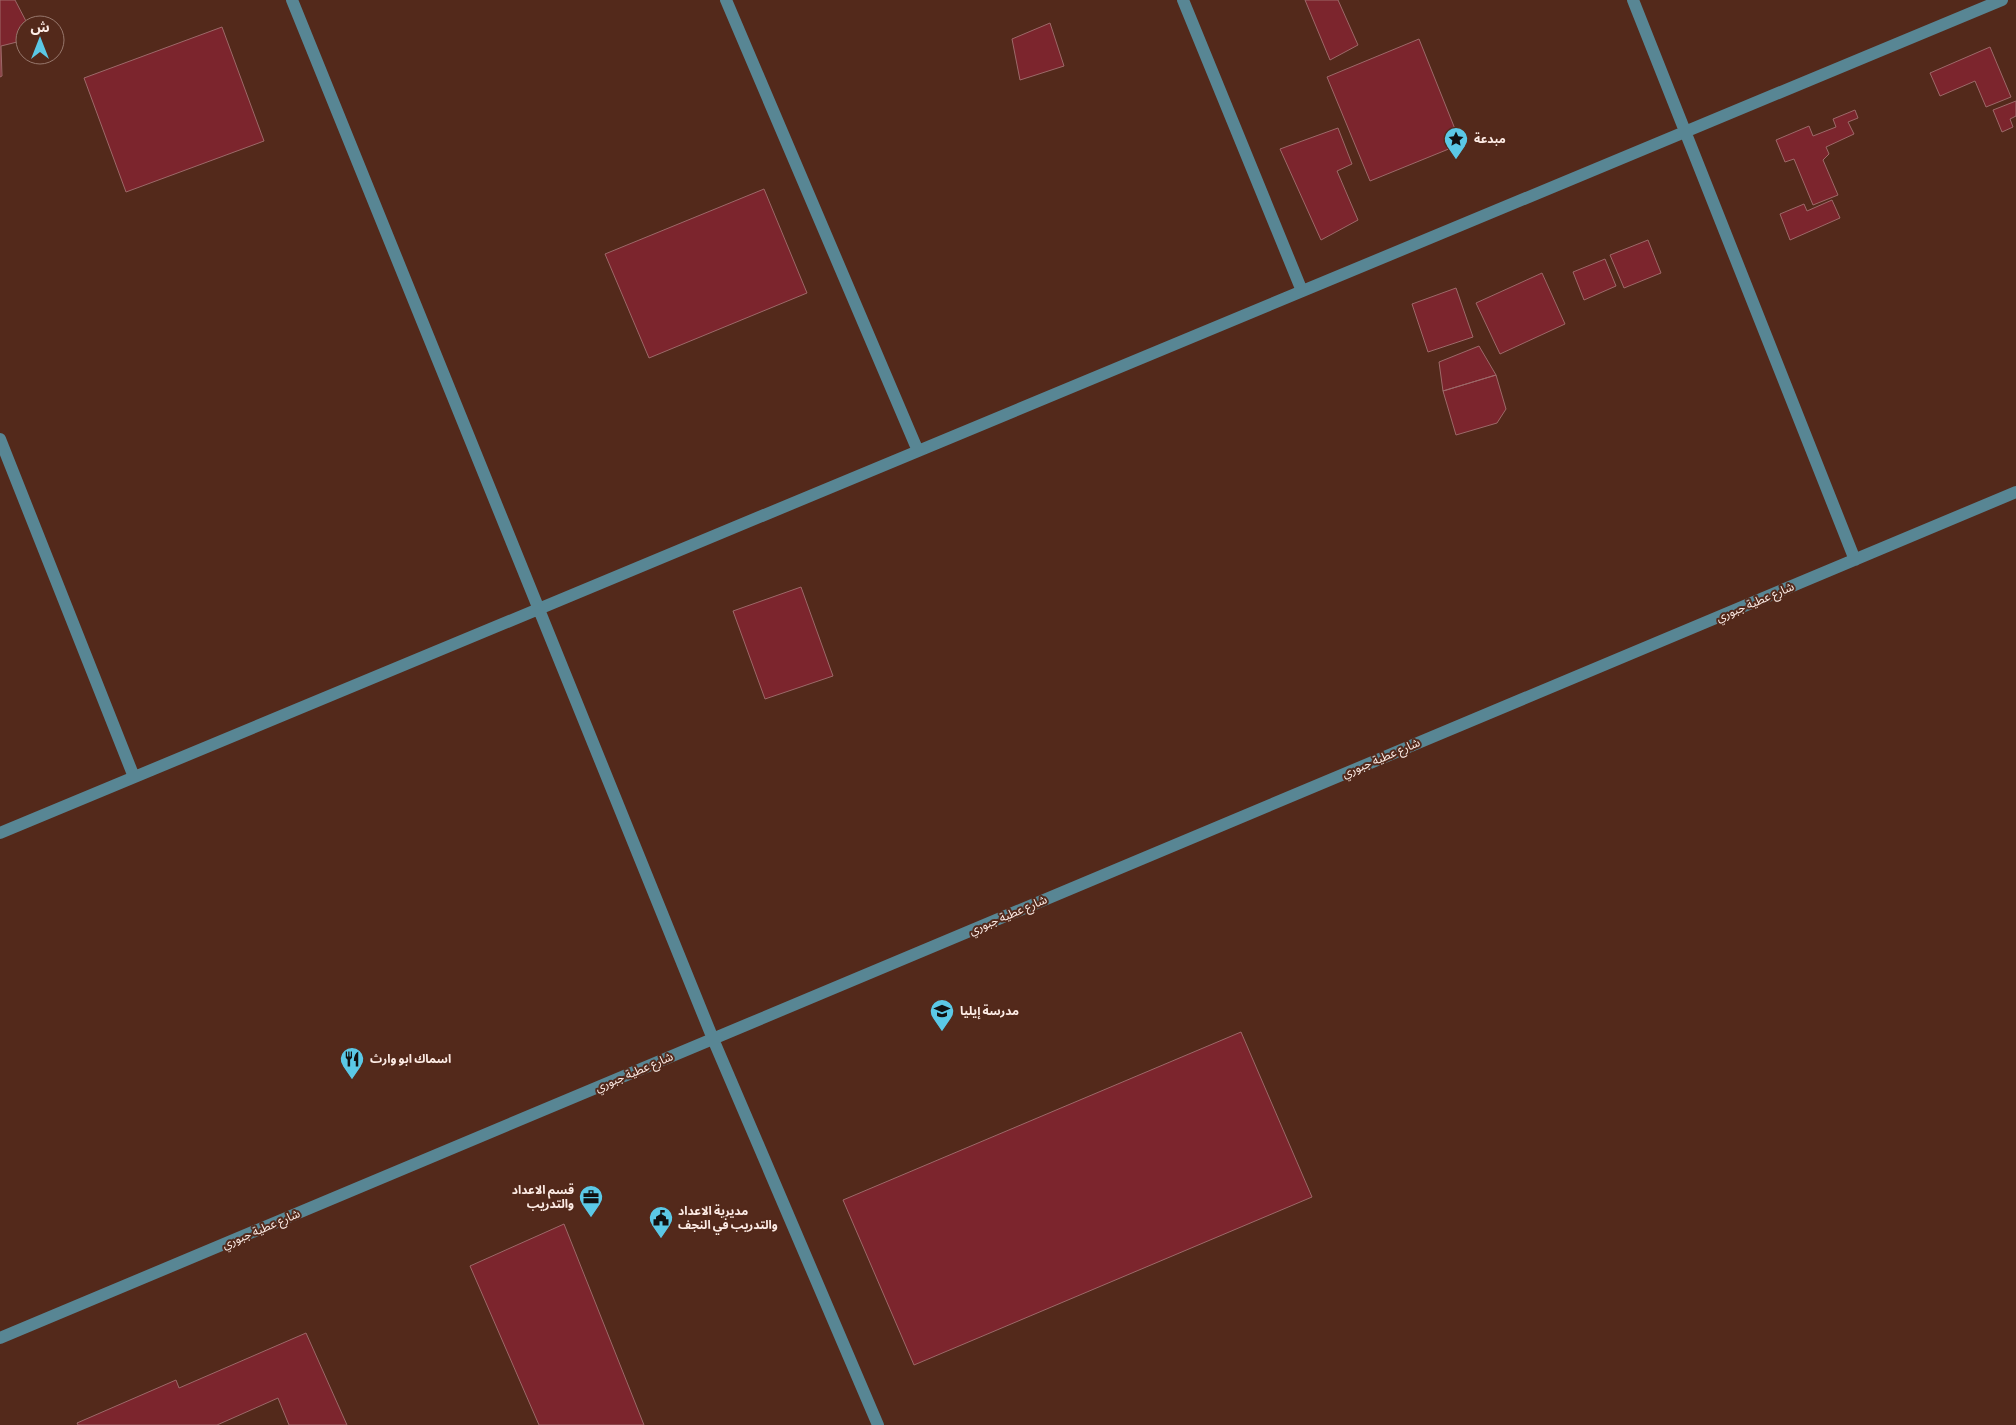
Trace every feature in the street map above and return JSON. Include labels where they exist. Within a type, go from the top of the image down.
[{"type":"street","points":[[292,0],[713,1039],[878,1425]]},
{"type":"street","points":[[726,0],[918,451]]},
{"type":"street","points":[[1183,0],[1302,291]]},
{"type":"street","points":[[1633,0],[1854,560]]},
{"type":"street","points":[[0,833],[2002,0]]},
{"type":"street","points":[[0,439],[134,777]]},
{"type":"street","name":"شارع عطية جبوري","points":[[0,1338],[2016,492]]},
{"type":"building","points":[[0,0],[15,0],[23,15],[15,15],[15,42],[1,46],[2,76],[0,77]]},
{"type":"building","points":[[1305,0],[1338,0],[1358,45],[1330,60]]},
{"type":"building","points":[[1050,23],[1064,66],[1020,80],[1012,39]]},
{"type":"building","points":[[222,27],[264,141],[126,192],[84,78]]},
{"type":"building","points":[[1419,39],[1461,144],[1370,181],[1327,77]]},
{"type":"building","points":[[1990,47],[2011,97],[1986,107],[1975,81],[1940,96],[1930,73]]},
{"type":"building","points":[[2016,101],[2016,116],[2010,119],[2013,127],[2002,132],[1993,110]]},
{"type":"building","points":[[1855,110],[1858,118],[1848,122],[1854,134],[1826,147],[1829,154],[1823,160],[1838,195],[1813,205],[1794,159],[1785,162],[1776,140],[1809,126],[1813,136],[1836,127],[1833,119]]},
{"type":"building","points":[[1338,128],[1352,164],[1337,171],[1358,220],[1321,240],[1280,149]]},
{"type":"building","points":[[764,189],[807,293],[649,358],[605,254]]},
{"type":"building","points":[[1832,200],[1840,218],[1790,240],[1780,214],[1804,204],[1807,211]]},
{"type":"building","points":[[1648,240],[1661,273],[1624,288],[1610,255]]},
{"type":"building","points":[[1605,259],[1616,286],[1584,300],[1573,272]]},
{"type":"building","points":[[1542,273],[1565,324],[1500,354],[1476,303]]},
{"type":"building","points":[[1456,288],[1473,337],[1428,352],[1412,304]]},
{"type":"building","points":[[1479,346],[1496,375],[1443,391],[1439,362]]},
{"type":"building","points":[[1496,375],[1506,409],[1497,423],[1456,435],[1443,391]]},
{"type":"building","points":[[801,587],[833,676],[765,699],[733,611]]},
{"type":"building","points":[[1241,1032],[1312,1197],[914,1365],[843,1200]]},
{"type":"building","points":[[564,1224],[644,1425],[539,1425],[470,1266]]},
{"type":"building","points":[[306,1333],[347,1425],[289,1425],[278,1398],[217,1425],[78,1425],[77,1423],[176,1380],[179,1388]]},
{"type":"place","name":"مبدعة","points":[[1456,160]]},
{"type":"place","name":"مدرسة إيليا","points":[[942,1032]]},
{"type":"place","name":"اسماك ابو وارث","points":[[352,1080]]},
{"type":"place","name":"قسم الاعداد والتدريب","points":[[591,1218]]},
{"type":"place","name":"مديرية الاعداد والتدريب في النجف","points":[[661,1239]]}]
